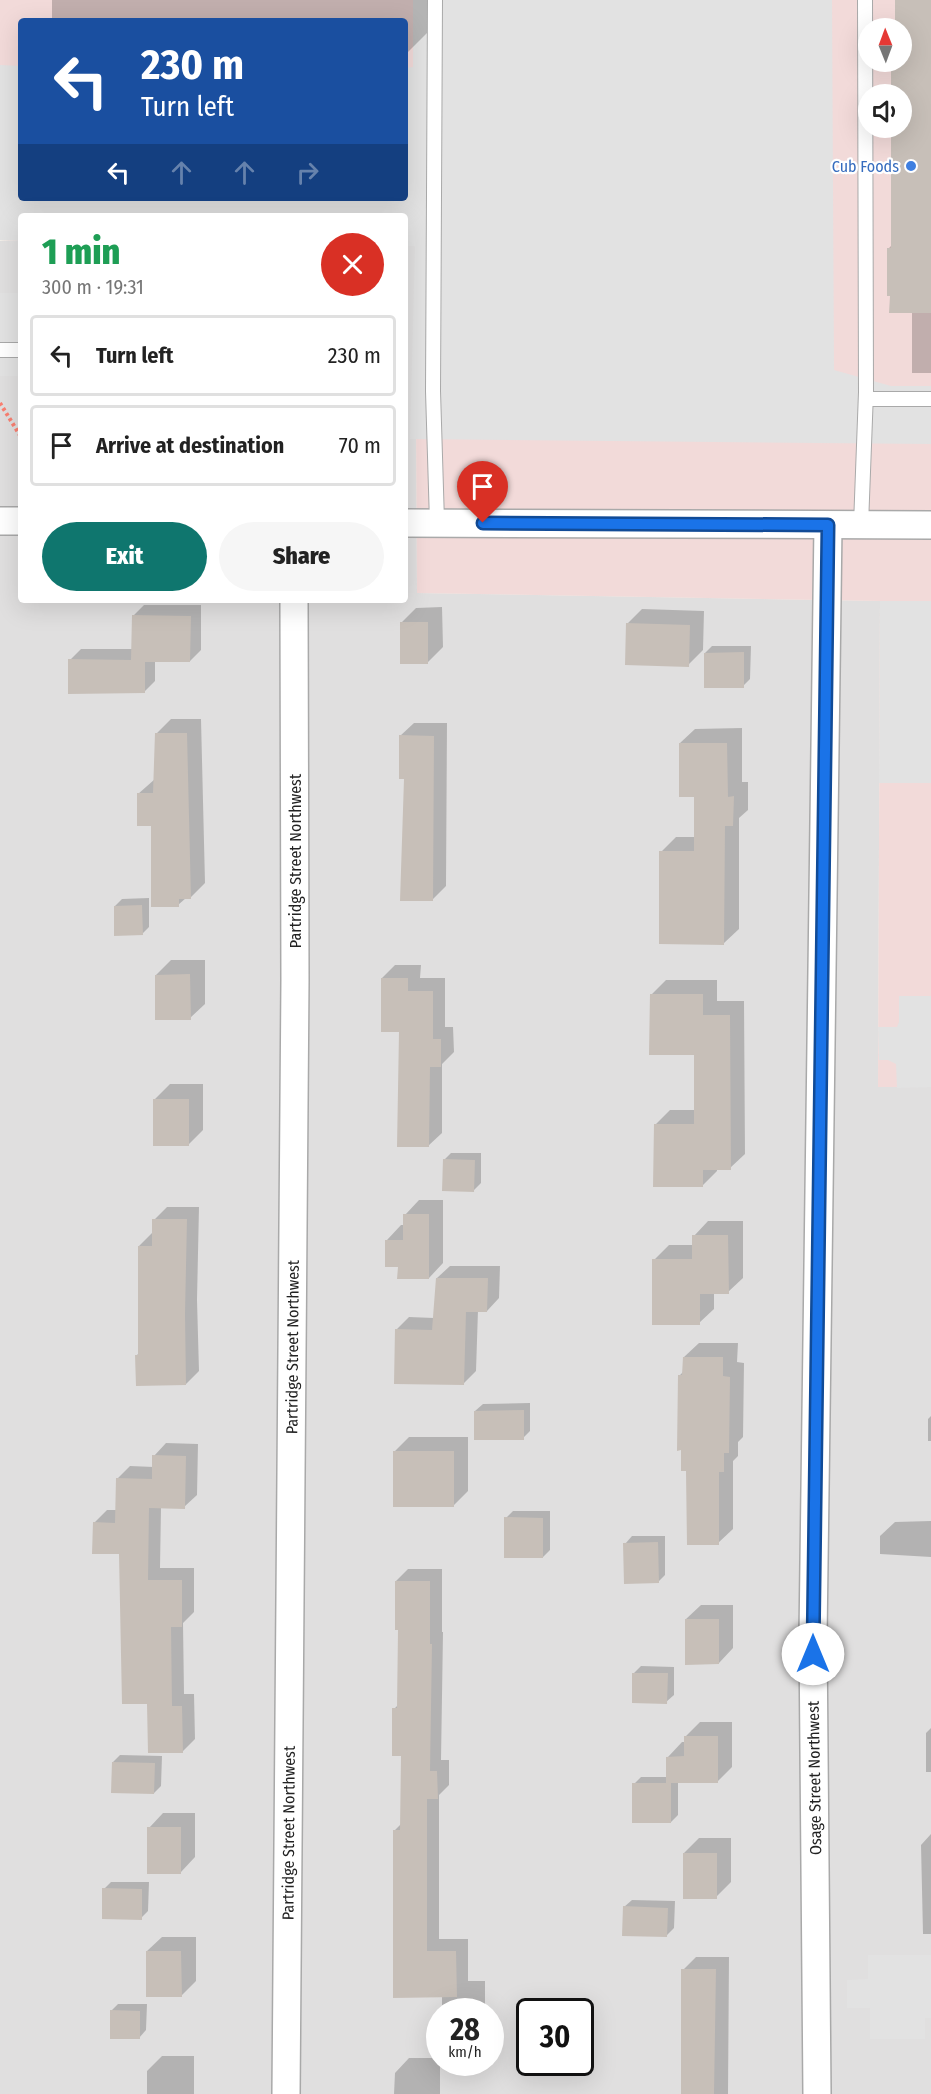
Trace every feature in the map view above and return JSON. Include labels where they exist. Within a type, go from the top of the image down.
[{"type":"street","points":[[0,521],[18,521]]},
{"type":"street","points":[[408,523],[931,525]]},
{"type":"street","name":"Osage Street Northwest","points":[[817,2094],[813,1627],[828,525]]},
{"type":"street","name":"Partridge Street Northwest","points":[[286,2094],[295,992],[294,603]]},
{"type":"lane","points":[[435,0],[433,392],[437,522]]},
{"type":"lane","points":[[861,525],[866,399],[865,0]]},
{"type":"lane","points":[[0,350],[18,350]]},
{"type":"lane","points":[[866,399],[931,399]]},
{"type":"path","points":[[0,403],[18,432]]},
{"type":"shaded area","points":[[0,0],[931,0],[931,1087],[878,1087],[880,601],[417,593],[415,246],[408,246],[408,213],[18,213],[18,241],[0,240]]},
{"type":"shaded area","points":[[413,0],[832,0],[834,370],[891,386],[931,386],[931,444],[410,439],[415,246],[408,246],[408,213],[18,213],[18,241],[0,240],[0,65],[18,66],[18,201],[408,201],[408,68],[413,67]]},
{"type":"shaded area","points":[[0,241],[18,241],[18,603],[408,603],[408,246],[415,246],[417,593],[880,601],[878,1086],[931,1087],[931,2094],[0,2094]]},
{"type":"shaded area","points":[[0,293],[18,293],[18,376],[0,376]]},
{"type":"shaded area","points":[[880,601],[931,601],[931,783],[879,783]]},
{"type":"shaded area","points":[[899,996],[931,996],[931,1087],[897,1088],[896,1064],[888,1060],[879,1060],[878,1027],[897,1027]]},
{"type":"shaded area","points":[[868,1955],[931,1955],[931,2018],[925,2018],[925,2039],[870,2039],[870,2008],[847,2008],[847,1980],[868,1979]]},
{"type":"building","name":"Cub Foods","points":[[895,0],[931,0],[931,313],[889,313],[887,248],[891,248],[891,138],[912,138],[912,84],[891,84],[891,72],[912,72],[912,18],[895,18]]},
{"type":"building","points":[[132,615],[191,616],[190,662],[145,662],[145,693],[68,694],[68,659],[131,660]]},
{"type":"building","points":[[400,622],[428,622],[428,664],[400,664]]},
{"type":"building","points":[[626,623],[690,625],[689,667],[625,665]]},
{"type":"building","points":[[744,652],[744,688],[704,688],[704,653]]},
{"type":"building","points":[[155,733],[187,733],[191,899],[179,899],[179,907],[151,907],[151,826],[137,826],[137,793],[153,793]]},
{"type":"building","points":[[399,735],[434,736],[433,901],[400,901],[404,779],[399,779]]},
{"type":"building","points":[[679,743],[727,743],[728,797],[734,796],[733,826],[725,826],[724,945],[659,944],[659,851],[694,851],[694,797],[679,797]]},
{"type":"building","points":[[142,905],[143,935],[114,936],[114,906]]},
{"type":"building","points":[[190,974],[191,1020],[155,1020],[155,975]]},
{"type":"building","points":[[381,978],[408,978],[408,991],[433,991],[433,1039],[441,1039],[441,1067],[430,1067],[429,1147],[397,1147],[399,1032],[381,1032]]},
{"type":"building","points":[[650,994],[703,994],[703,1015],[730,1015],[731,1170],[703,1170],[703,1187],[653,1187],[654,1124],[694,1124],[694,1055],[649,1055]]},
{"type":"building","points":[[153,1099],[189,1099],[189,1146],[153,1146]]},
{"type":"building","points":[[443,1159],[475,1160],[474,1192],[442,1191]]},
{"type":"building","points":[[403,1214],[429,1214],[429,1279],[397,1279],[398,1267],[385,1267],[385,1240],[403,1240]]},
{"type":"building","points":[[152,1219],[187,1219],[186,1385],[136,1386],[138,1246],[152,1246]]},
{"type":"building","points":[[692,1235],[728,1235],[729,1294],[700,1294],[700,1325],[652,1325],[652,1259],[692,1259]]},
{"type":"building","points":[[436,1278],[488,1278],[487,1312],[466,1312],[464,1385],[394,1384],[395,1329],[432,1330]]},
{"type":"building","points":[[683,1357],[723,1357],[723,1376],[730,1377],[729,1453],[724,1453],[724,1472],[719,1472],[719,1545],[687,1545],[686,1471],[681,1471],[681,1450],[677,1451],[678,1375],[682,1375]]},
{"type":"building","points":[[524,1410],[524,1440],[474,1440],[474,1411]]},
{"type":"building","points":[[393,1451],[454,1451],[454,1507],[393,1507]]},
{"type":"building","points":[[152,1455],[186,1456],[185,1509],[149,1508],[148,1580],[182,1580],[182,1627],[171,1627],[172,1706],[182,1706],[183,1753],[148,1753],[147,1704],[122,1704],[119,1554],[92,1554],[93,1522],[115,1523],[116,1478],[152,1479]]},
{"type":"building","points":[[504,1517],[543,1518],[543,1558],[504,1558]]},
{"type":"building","points":[[658,1542],[659,1583],[624,1584],[623,1543]]},
{"type":"building","points":[[395,1581],[430,1581],[430,1644],[432,1644],[430,1771],[437,1771],[438,1799],[427,1799],[427,1951],[456,1951],[457,1997],[393,1998],[393,1830],[400,1830],[401,1756],[392,1756],[392,1708],[397,1708],[398,1630],[395,1630]]},
{"type":"building","points":[[685,1619],[719,1619],[719,1664],[685,1665]]},
{"type":"building","points":[[632,1673],[668,1673],[667,1704],[632,1703]]},
{"type":"building","points":[[684,1736],[718,1736],[718,1783],[666,1783],[666,1757],[684,1756]]},
{"type":"building","points":[[112,1762],[155,1763],[154,1794],[111,1793]]},
{"type":"building","points":[[632,1783],[671,1783],[671,1823],[632,1823]]},
{"type":"building","points":[[147,1827],[181,1827],[181,1874],[147,1874]]},
{"type":"building","points":[[683,1853],[717,1853],[717,1899],[683,1899]]},
{"type":"building","points":[[102,1888],[142,1889],[142,1920],[102,1919]]},
{"type":"building","points":[[623,1906],[668,1908],[667,1937],[622,1936]]},
{"type":"building","points":[[146,1951],[181,1951],[182,1997],[146,1997]]},
{"type":"building","points":[[681,1969],[716,1969],[714,2094],[681,2094]]},
{"type":"building","points":[[110,2010],[140,2011],[140,2039],[110,2039]]},
{"type":"place","name":"Cub Foods","points":[[911,166]]},
{"type":"route","points":[[483,523],[828,525],[813,1654]]}]
